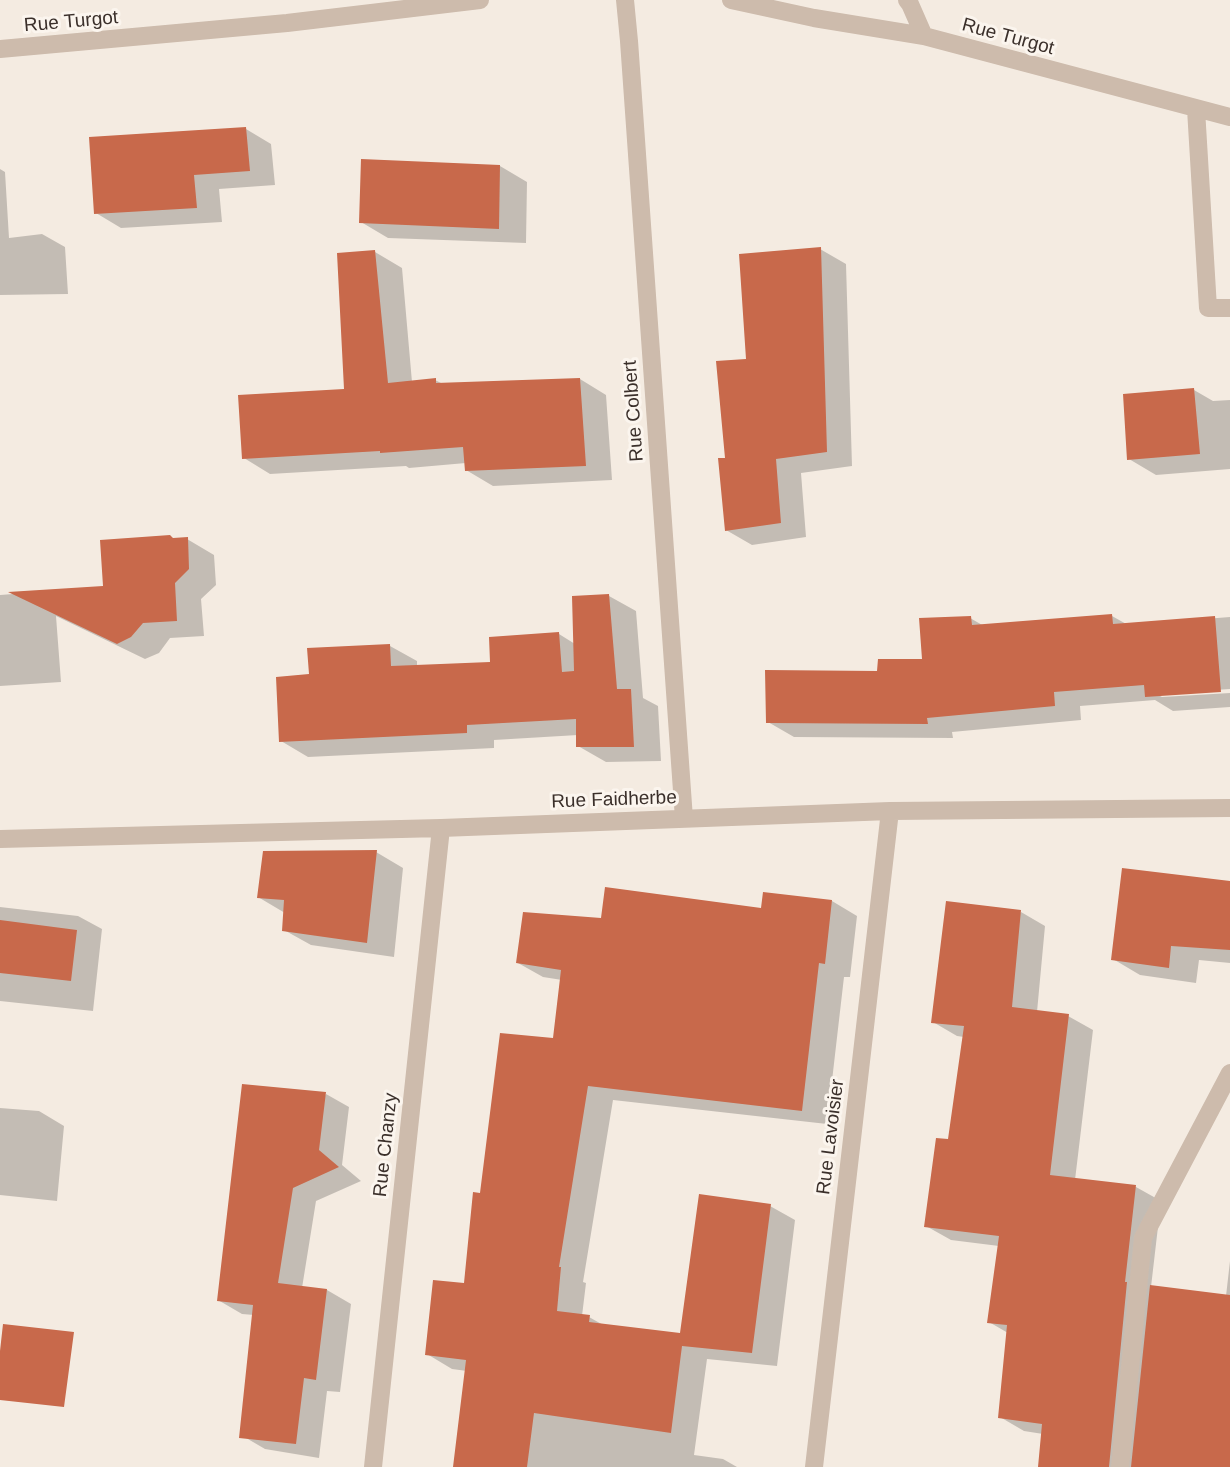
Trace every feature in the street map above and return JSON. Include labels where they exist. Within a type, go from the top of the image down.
[{"type":"street","name":"Rue Turgot","points":[[0,49],[287,23],[480,0]]},
{"type":"street","name":"Rue Colbert","points":[[625,0],[684,818]]},
{"type":"street","name":"Rue Turgot","points":[[731,0],[814,18],[924,36],[1230,117]]},
{"type":"street","points":[[907,0],[924,36]]},
{"type":"street","points":[[1196,109],[1208,307],[1230,308]]},
{"type":"street","name":"Rue Faidherbe","points":[[0,839],[441,828],[890,811],[1230,808]]},
{"type":"street","name":"Rue Lavoisier","points":[[814,1467],[890,811]]},
{"type":"street","name":"Rue Chanzy","points":[[373,1467],[441,828]]},
{"type":"street","points":[[1120,1467],[1143,1238],[1230,1073]]},
{"type":"building","points":[[246,127],[250,171],[194,175],[197,208],[94,214],[89,137]]},
{"type":"building","points":[[361,159],[500,165],[499,229],[359,223]]},
{"type":"building","points":[[821,247],[827,452],[776,459],[781,523],[725,531],[718,458],[725,458],[716,361],[746,359],[739,254]]},
{"type":"building","points":[[375,250],[388,383],[436,378],[436,383],[580,378],[586,466],[465,471],[463,447],[242,459],[238,395],[344,389],[337,253]]},
{"type":"building","points":[[1194,388],[1200,454],[1127,460],[1123,394]]},
{"type":"building","points":[[170,535],[173,538],[188,537],[189,569],[175,583],[177,621],[143,623],[131,637],[117,644],[8,592],[103,586],[100,540]]},
{"type":"building","points":[[609,594],[617,689],[631,689],[634,747],[576,747],[576,719],[467,725],[467,733],[279,742],[276,677],[309,674],[307,648],[390,644],[391,666],[490,662],[489,637],[559,632],[562,672],[574,671],[572,596]]},
{"type":"building","points":[[1112,614],[1113,624],[1215,616],[1221,692],[1145,697],[1144,685],[1054,692],[1055,706],[927,718],[928,724],[766,723],[765,670],[877,671],[878,659],[922,659],[919,618],[971,616],[972,625]]},
{"type":"building","points":[[377,850],[367,943],[282,931],[284,900],[257,898],[263,851]]},
{"type":"building","points":[[1122,868],[1230,881],[1230,950],[1171,946],[1169,968],[1111,960]]},
{"type":"building","points":[[605,887],[761,908],[763,892],[832,900],[825,964],[819,963],[802,1111],[588,1086],[559,1267],[557,1311],[590,1315],[589,1322],[680,1333],[699,1194],[771,1204],[752,1353],[682,1346],[671,1433],[534,1413],[527,1467],[453,1467],[466,1360],[425,1355],[433,1280],[464,1283],[473,1192],[480,1193],[500,1033],[553,1038],[561,970],[516,963],[523,912],[601,918]]},
{"type":"building","points":[[946,901],[1021,910],[1012,1007],[1069,1014],[1050,1175],[1136,1185],[1109,1467],[1038,1467],[1042,1424],[998,1418],[1007,1325],[987,1323],[999,1236],[924,1227],[936,1138],[948,1139],[964,1026],[931,1023]]},
{"type":"building","points":[[0,920],[77,930],[71,981],[0,973]]},
{"type":"building","points":[[242,1084],[326,1092],[319,1150],[339,1167],[293,1188],[278,1283],[327,1289],[316,1380],[304,1378],[296,1444],[239,1438],[253,1305],[217,1301]]},
{"type":"building","points":[[1150,1285],[1230,1295],[1230,1467],[1131,1467]]},
{"type":"building","points":[[3,1324],[74,1332],[64,1407],[0,1400]]}]
